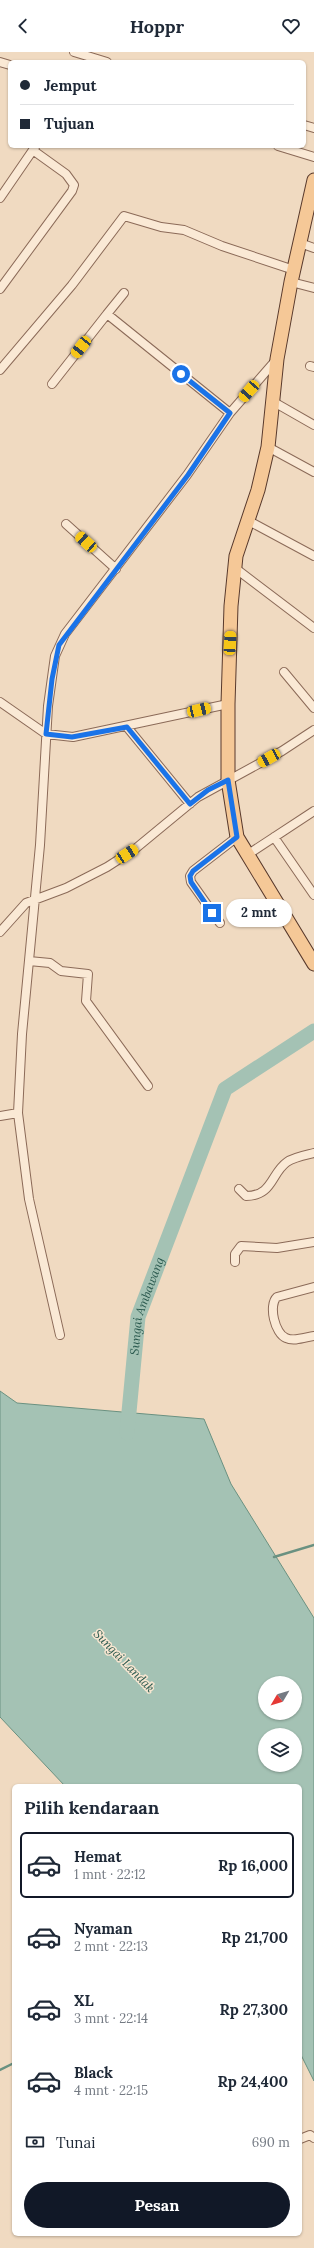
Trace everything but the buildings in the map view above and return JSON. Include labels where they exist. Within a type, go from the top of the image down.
[{"type":"main road","points":[[313,185],[292,276],[277,359],[268,447],[258,490],[238,546],[231,606],[228,704],[228,780],[237,837],[313,962]]},
{"type":"street","points":[[74,52],[95,60]]},
{"type":"street","points":[[0,198],[34,148],[66,174],[74,185],[72,191],[0,289]]},
{"type":"street","points":[[285,148],[314,157]]},
{"type":"street","points":[[0,370],[72,285],[124,216],[161,227],[184,230],[292,276],[314,288]]},
{"type":"street","points":[[300,243],[314,248]]},
{"type":"street","points":[[52,384],[124,293]]},
{"type":"street","points":[[107,314],[230,413]]},
{"type":"street","points":[[60,1335],[29,1199],[18,1113],[46,734],[52,679],[59,645],[188,475],[230,413],[277,359]]},
{"type":"street","points":[[272,401],[314,424]]},
{"type":"street","points":[[268,447],[314,472]]},
{"type":"street","points":[[247,520],[314,556]]},
{"type":"street","points":[[66,524],[116,569]]},
{"type":"street","points":[[235,568],[314,628]]},
{"type":"street","points":[[284,672],[314,708]]},
{"type":"street","points":[[0,702],[46,734],[72,737],[127,727],[228,704]]},
{"type":"street","points":[[127,727],[190,804]]},
{"type":"street","points":[[0,932],[22,906],[35,899],[66,888],[107,867],[135,849],[208,790],[282,751],[314,730]]},
{"type":"street","points":[[247,855],[314,812]]},
{"type":"street","points":[[220,923],[191,882],[190,876],[193,871],[237,837]]},
{"type":"street","points":[[274,837],[314,894]]},
{"type":"street","points":[[29,961],[50,963],[61,971],[88,974],[86,1001],[148,1086]]},
{"type":"street","points":[[0,1116],[18,1113]]},
{"type":"street","points":[[239,1189],[246,1196],[260,1194],[287,1162],[314,1153]]},
{"type":"street","points":[[235,1262],[235,1254],[241,1246],[277,1248],[314,1242]]},
{"type":"street","points":[[314,1287],[277,1297],[272,1305],[276,1323],[281,1335],[285,1338],[292,1340],[314,1336]]},
{"type":"street","points":[[302,2138],[310,2135],[314,2138]]},
{"type":"water","name":"Sungai Landak","points":[[0,1391],[17,1403],[204,1419],[231,1484],[314,1618],[314,2081],[302,2057],[302,1784],[63,1784],[0,1717]]},
{"type":"waterway","name":"Sungai Ambawang","points":[[127,1433],[138,1317],[225,1089],[314,1031]]},
{"type":"waterway","points":[[274,1557],[314,1545]]},
{"type":"waterway","points":[[0,2070],[12,2064]]},
{"type":"route","points":[[181,374],[230,413],[188,475],[65,634],[55,656],[48,706],[46,734],[61,737],[72,737],[127,727],[178,787],[190,804],[198,796],[228,780],[237,837],[193,871],[190,876],[191,882],[212,913]]}]
